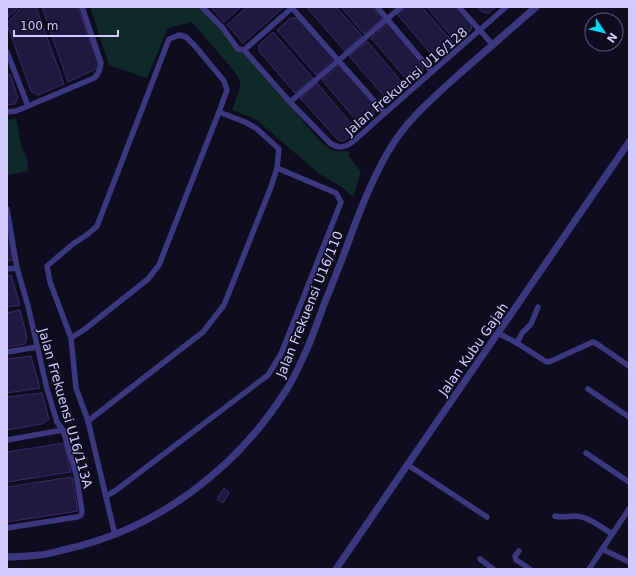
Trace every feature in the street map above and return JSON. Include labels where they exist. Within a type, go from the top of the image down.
[{"type":"street","points":[[7,112],[16,111],[94,78],[99,72],[101,63],[82,7]]},
{"type":"street","name":"Jalan Frekuensi U16/128","points":[[202,7],[222,27],[238,49],[244,50],[290,102],[330,143],[338,148],[351,144],[506,7]]},
{"type":"street","points":[[377,7],[432,72]]},
{"type":"street","points":[[290,102],[401,7]]},
{"type":"street","points":[[459,7],[493,45]]},
{"type":"street","name":"Jalan Frekuensi U16/110","points":[[7,558],[41,555],[81,546],[115,535],[140,524],[194,491],[240,450],[261,426],[295,376],[308,347],[363,203],[377,171],[390,147],[401,131],[422,108],[536,7]]},
{"type":"street","points":[[244,50],[291,8],[385,113]]},
{"type":"street","points":[[71,338],[85,329],[148,280],[159,265],[219,112],[227,90],[224,81],[186,37],[178,35],[169,40],[97,226],[47,266],[50,282],[71,338],[76,388],[88,421],[115,535]]},
{"type":"street","points":[[7,52],[28,106]]},
{"type":"street","points":[[88,421],[203,332],[224,305],[271,187],[277,168],[279,149],[256,128],[219,112]]},
{"type":"street","name":"Jalan Kubu Gajah","points":[[337,569],[629,142]]},
{"type":"street","points":[[106,496],[115,491],[268,375],[281,354],[341,202],[336,193],[277,168]]},
{"type":"street","name":"Jalan Frekuensi U16/113A","points":[[7,209],[17,268],[57,422],[63,430],[76,474],[82,511],[81,515],[78,517],[7,528]]},
{"type":"street","points":[[7,269],[17,268]]},
{"type":"street","points":[[517,343],[522,333],[530,324],[538,307]]},
{"type":"street","points":[[498,333],[545,361],[549,362],[593,342],[629,366]]},
{"type":"street","points":[[7,352],[37,347]]},
{"type":"street","points":[[588,389],[629,417]]},
{"type":"street","points":[[7,440],[63,430]]},
{"type":"street","points":[[586,453],[629,482]]},
{"type":"street","points":[[408,465],[487,517]]},
{"type":"street","points":[[589,569],[628,513]]},
{"type":"street","points":[[555,516],[560,518],[574,516],[582,517],[612,534]]},
{"type":"street","points":[[602,550],[629,562]]},
{"type":"street","points":[[519,551],[515,556],[516,560],[530,569]]},
{"type":"street","points":[[480,559],[493,569]]},
{"type":"green space","points":[[90,7],[204,7],[224,29],[242,53],[249,58],[319,140],[334,151],[345,151],[350,153],[348,155],[361,172],[353,197],[343,188],[318,173],[258,121],[232,110],[240,88],[240,80],[192,22],[168,28],[147,78],[109,65]]},
{"type":"green space","points":[[16,118],[21,145],[27,158],[28,171],[7,175],[7,120]]},
{"type":"building","points":[[7,7],[19,7],[7,18]]},
{"type":"building","points":[[22,7],[36,7],[64,84],[38,95],[31,91],[7,24]]},
{"type":"building","points":[[42,7],[78,7],[99,66],[94,70],[68,82]]},
{"type":"building","points":[[211,7],[241,7],[224,22]]},
{"type":"building","points":[[247,7],[284,7],[243,43],[227,25]]},
{"type":"building","points":[[309,7],[336,7],[362,36],[345,51],[308,9]]},
{"type":"building","points":[[341,7],[372,7],[382,19],[364,34]]},
{"type":"building","points":[[406,7],[422,7],[455,45],[442,56],[433,56],[397,14]]},
{"type":"building","points":[[427,7],[458,7],[472,23],[471,30],[457,43]]},
{"type":"building","points":[[478,7],[496,7],[489,13],[482,12]]},
{"type":"building","points":[[291,18],[298,18],[334,59],[316,75],[277,30]]},
{"type":"building","points":[[388,23],[424,64],[422,71],[410,83],[371,38]]},
{"type":"building","points":[[273,32],[313,78],[295,93],[259,51],[259,45]]},
{"type":"building","points":[[367,41],[406,87],[394,97],[385,97],[349,56]]},
{"type":"building","points":[[339,65],[375,105],[374,115],[361,126],[322,80]]},
{"type":"building","points":[[7,74],[10,74],[18,98],[15,104],[7,105]]},
{"type":"building","points":[[317,83],[357,130],[344,141],[338,140],[300,98]]},
{"type":"building","points":[[7,226],[13,260],[7,261]]},
{"type":"building","points":[[11,275],[20,305],[7,307],[7,276]]},
{"type":"building","points":[[20,310],[27,337],[25,344],[7,347],[7,313]]},
{"type":"building","points":[[31,356],[40,388],[7,393],[7,359]]},
{"type":"building","points":[[42,393],[49,419],[42,424],[7,430],[7,397]]},
{"type":"building","points":[[64,443],[71,472],[7,482],[7,452]]},
{"type":"building","points":[[72,477],[78,511],[7,522],[7,487]]},
{"type":"building","points":[[224,488],[229,493],[223,503],[217,499]]}]
